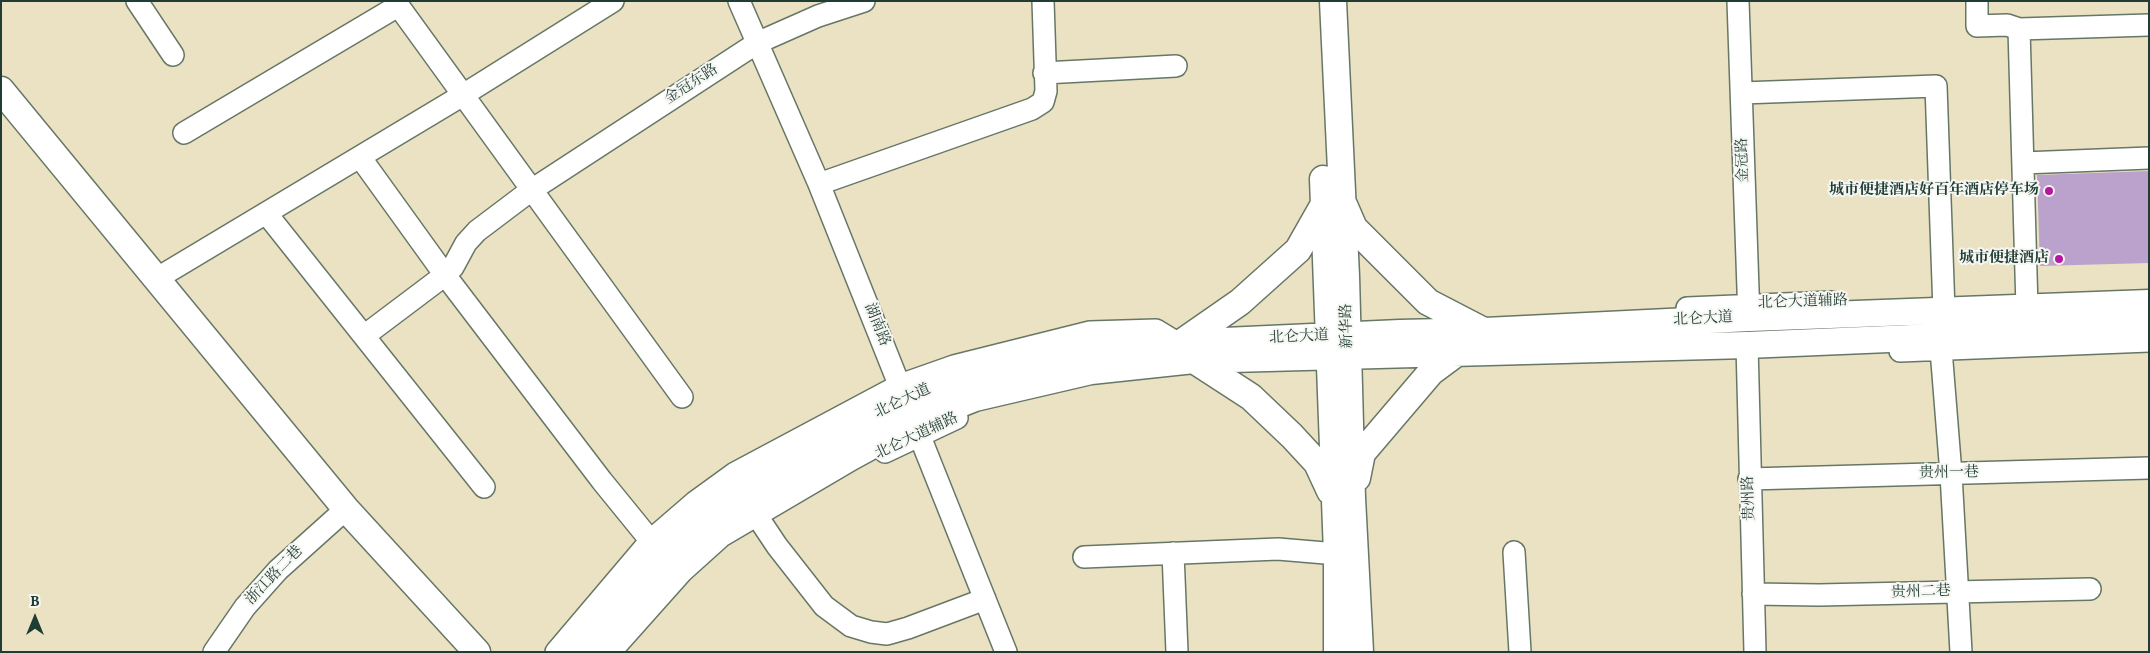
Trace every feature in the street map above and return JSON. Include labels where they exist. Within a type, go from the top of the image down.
[{"type":"main road","name":"新华路","points":[[1315,1],[1332,202],[1343,499],[1360,652]]},
{"type":"main road","name":"新华路","points":[[1332,202],[1333,1]]},
{"type":"main road","points":[[1,90],[346,509],[477,652]]},
{"type":"main road","points":[[1343,499],[1317,462],[1292,436],[1250,398],[1194,358],[1240,302],[1298,250],[1332,202],[1354,228],[1428,302],[1485,331]]},
{"type":"main road","name":"北仑大道","points":[[607,652],[680,570],[720,534],[758,517],[851,457],[910,410],[955,379],[1093,347],[1194,358],[1275,358],[1400,333],[1485,331],[1749,311],[2027,301],[2149,303]]},
{"type":"main road","name":"北仑大道","points":[[1194,358],[1338,346],[1458,352],[1747,350],[1940,343],[2149,328]]},
{"type":"main road","points":[[1343,499],[1362,453],[1431,372],[1458,352]]},
{"type":"main road","name":"北仑大道","points":[[576,652],[656,547],[744,490],[827,441],[910,410]]},
{"type":"main road","name":"新华路","points":[[1337,652],[1336,554],[1343,499]]},
{"type":"street","points":[[137,1],[173,55]]},
{"type":"street","points":[[156,279],[463,95],[613,1]]},
{"type":"street","name":"湖南路","points":[[740,1],[819,184],[1006,652]]},
{"type":"street","name":"金冠东路","points":[[364,336],[445,275],[453,267],[466,243],[478,231],[530,191],[757,43],[818,16],[864,1]]},
{"type":"street","points":[[819,184],[1032,109],[1042,102],[1046,91],[1043,1]]},
{"type":"street","name":"金冠路","points":[[1738,1],[1749,311]]},
{"type":"street","points":[[1977,1],[1977,26],[2006,25],[2019,29],[2149,25]]},
{"type":"street","points":[[184,133],[397,4],[530,191],[682,397]]},
{"type":"street","points":[[2019,29],[2027,301],[2149,291]]},
{"type":"street","points":[[1044,73],[1176,66]]},
{"type":"street","points":[[1742,93],[1936,86],[1944,305]]},
{"type":"street","points":[[360,157],[445,275],[602,481],[656,547],[556,652]]},
{"type":"street","points":[[2023,163],[2149,158]]},
{"type":"street","points":[[266,213],[484,487]]},
{"type":"street","name":"北仑大道辅路","points":[[1400,333],[1460,319],[1749,311]]},
{"type":"street","points":[[1961,652],[1951,474],[1940,343],[2149,341]]},
{"type":"street","name":"贵州路","points":[[1747,350],[1755,652]]},
{"type":"street","name":"北仑大道辅路","points":[[910,410],[981,407],[1194,358]]},
{"type":"street","name":"贵州一巷","points":[[1749,479],[2149,468]]},
{"type":"street","name":"浙江路二巷","points":[[214,652],[245,608],[278,570],[346,509]]},
{"type":"street","points":[[623,652],[692,575],[758,517],[776,546],[824,606],[851,626],[886,634],[908,628],[985,599]]},
{"type":"street","points":[[1084,556],[1278,549],[1336,554]]},
{"type":"street","points":[[1514,552],[1520,652]]},
{"type":"street","points":[[1173,553],[1177,652]]},
{"type":"street","name":"贵州二巷","points":[[1753,594],[1819,596],[2090,589]]},
{"type":"building","points":[[2149,171],[2149,263],[2040,266],[2037,175]]},
{"type":"place","name":"城市便捷酒店好百年酒店停车场","points":[[2049,191]]},
{"type":"place","name":"城市便捷酒店","points":[[2059,259]]}]
